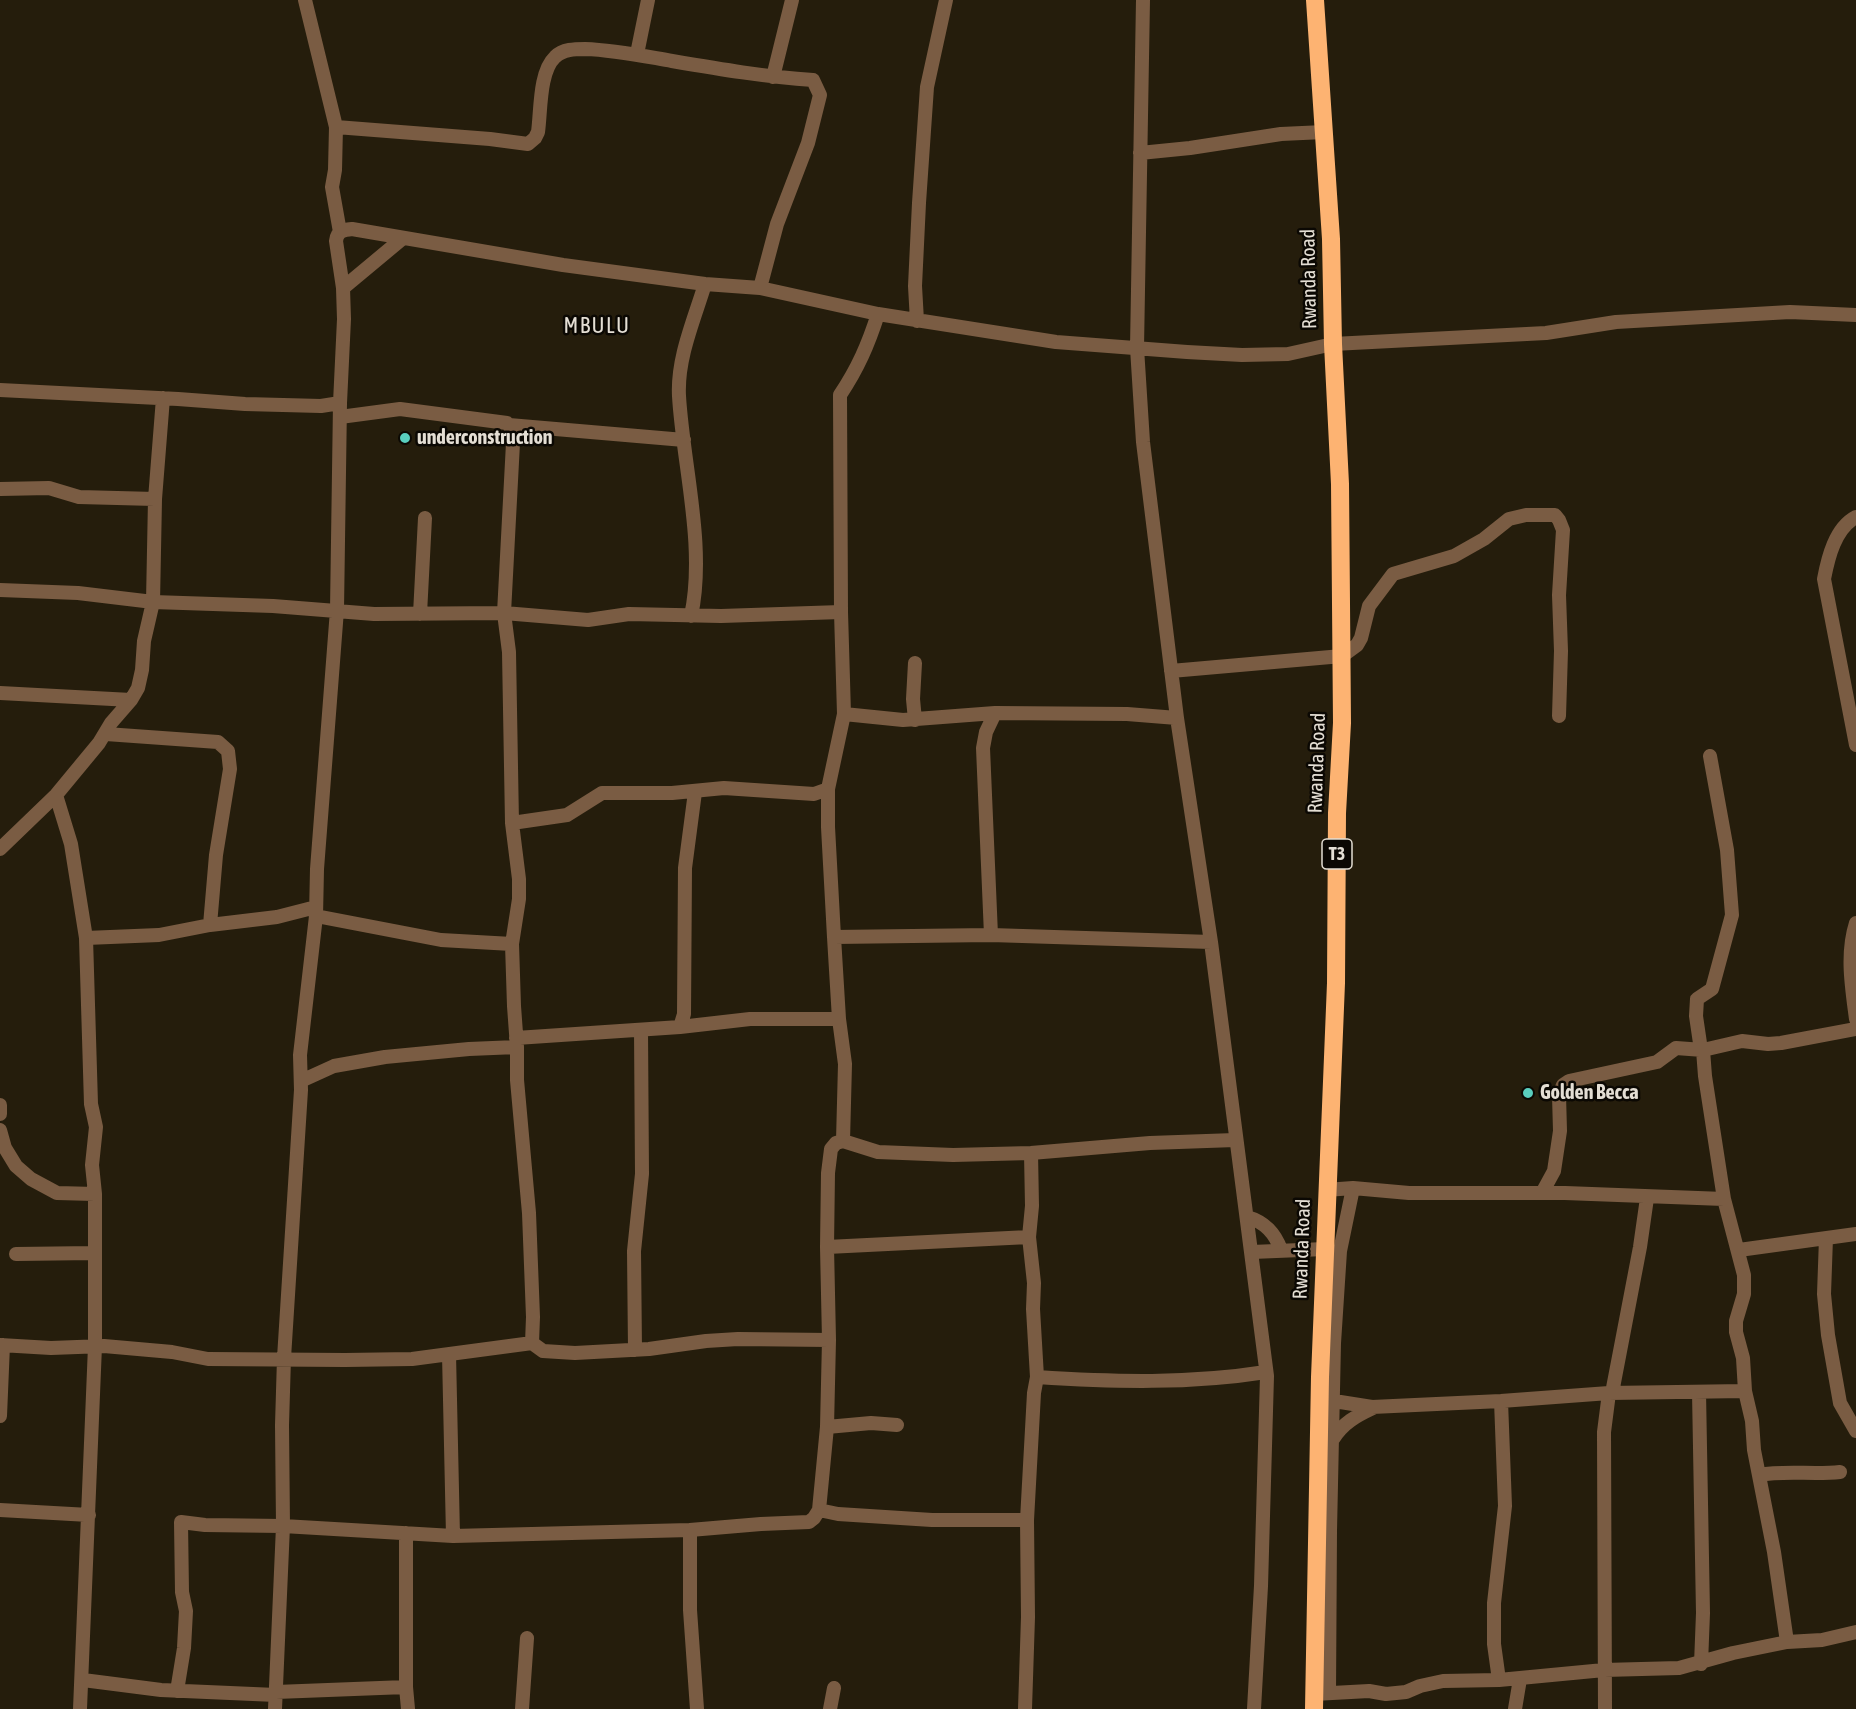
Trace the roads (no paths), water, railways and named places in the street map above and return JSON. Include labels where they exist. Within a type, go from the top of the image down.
[{"type":"highway","name":"Rwanda Road","points":[[1315,0],[1331,238],[1333,344],[1340,484],[1342,656],[1342,723],[1337,813],[1336,984],[1326,1190],[1316,1532],[1319,1699]]},
{"type":"street","points":[[305,0],[336,127],[335,170],[332,188],[340,231]]},
{"type":"street","points":[[637,54],[648,0]]},
{"type":"street","points":[[773,77],[792,0]]},
{"type":"street","points":[[917,321],[915,286],[918,213],[927,87],[946,0]]},
{"type":"street","points":[[1143,0],[1137,348],[1143,442],[1177,718],[1211,942],[1266,1372],[1261,1586],[1254,1709]]},
{"type":"street","points":[[336,127],[528,144],[538,132],[545,75],[550,63],[558,55],[569,50],[586,49],[637,54],[773,77],[813,80],[820,95],[808,143],[777,224],[760,288]]},
{"type":"street","points":[[1140,153],[1190,148],[1271,135],[1324,132]]},
{"type":"street","points":[[276,1699],[283,1526],[284,1358],[301,1081],[300,1055],[316,912],[337,610],[340,410],[344,356],[344,288],[336,241],[336,235],[340,231],[352,229],[562,265],[705,284],[760,288],[878,314],[1056,342],[1242,355],[1288,354],[1333,344],[1546,333],[1616,322],[1790,312],[1856,315]]},
{"type":"street","points":[[344,288],[403,238]]},
{"type":"street","points":[[691,616],[696,592],[694,537],[679,394],[681,366],[705,284]]},
{"type":"street","points":[[843,1141],[845,1064],[839,1019],[828,827],[828,789],[844,714],[840,395],[867,347],[878,314]]},
{"type":"street","points":[[0,390],[321,406],[340,410],[400,409],[509,425],[684,440]]},
{"type":"street","points":[[0,849],[56,795],[106,734],[111,723],[138,688],[144,641],[153,602],[155,499],[163,398]]},
{"type":"street","points":[[509,425],[513,443],[504,613],[509,652],[512,823],[519,879],[519,899],[512,944],[517,1080],[529,1213],[532,1343]]},
{"type":"street","points":[[0,489],[50,488],[79,496],[155,499]]},
{"type":"street","points":[[1171,670],[1342,656],[1357,645],[1369,606],[1393,574],[1454,556],[1484,539],[1509,519],[1526,515],[1555,515],[1560,520],[1563,530],[1559,595],[1561,651],[1559,716]]},
{"type":"street","points":[[1856,517],[1850,520],[1839,535],[1829,556],[1824,579],[1856,745]]},
{"type":"street","points":[[420,614],[425,518]]},
{"type":"street","points":[[0,590],[78,592],[153,602],[337,610],[374,614],[504,613],[588,620],[629,614],[691,616],[841,612]]},
{"type":"street","points":[[915,663],[913,699],[915,720]]},
{"type":"street","points":[[0,693],[131,700]]},
{"type":"street","points":[[844,714],[915,720],[995,713],[1127,714],[1177,718]]},
{"type":"street","points":[[991,934],[983,748],[986,732],[995,713]]},
{"type":"street","points":[[106,734],[218,742],[228,751],[230,769],[216,855],[210,925]]},
{"type":"street","points":[[1710,756],[1727,850],[1732,915],[1712,988],[1698,999],[1696,1016],[1724,1199],[1739,1250],[1745,1285],[1736,1321],[1736,1332],[1743,1358],[1745,1391],[1752,1420],[1754,1450],[1774,1552],[1787,1642]]},
{"type":"street","points":[[512,823],[567,815],[602,793],[695,792],[724,788],[814,794],[828,789]]},
{"type":"street","points":[[680,1027],[684,1014],[685,868],[695,792]]},
{"type":"street","points":[[56,795],[71,844],[86,939],[92,1104],[96,1126],[92,1165],[95,1194],[95,1346],[83,1680],[80,1709]]},
{"type":"street","points":[[86,939],[159,935],[210,925],[316,912],[441,940],[512,944]]},
{"type":"street","points":[[1856,923],[1851,948],[1851,975],[1856,1019]]},
{"type":"street","points":[[834,937],[991,934],[1211,942]]},
{"type":"street","points":[[301,1081],[334,1066],[385,1057],[750,1019],[839,1019]]},
{"type":"street","points":[[1542,1193],[1554,1171],[1560,1131],[1559,1095],[1563,1085],[1575,1080],[1657,1062],[1676,1048],[1702,1050],[1742,1041],[1781,1043],[1856,1029]]},
{"type":"street","points":[[635,1350],[634,1251],[642,1174],[641,1030]]},
{"type":"street","points":[[0,1105],[0,1113]]},
{"type":"street","points":[[0,1130],[2,1148],[30,1179],[57,1192],[95,1194]]},
{"type":"street","points":[[177,1691],[184,1648],[186,1611],[182,1592],[181,1522],[204,1525],[283,1526],[453,1536],[690,1530],[809,1522],[814,1518],[819,1510],[827,1427],[828,1164],[831,1149],[836,1143],[843,1141],[879,1152],[913,1155],[1031,1153],[1150,1143],[1235,1140]]},
{"type":"street","points":[[1025,1709],[1028,1617],[1027,1520],[1034,1393],[1038,1377],[1033,1309],[1034,1282],[1029,1237],[1032,1206],[1031,1153]]},
{"type":"street","points":[[1326,1190],[1353,1188],[1409,1193],[1542,1193],[1724,1199]]},
{"type":"street","points":[[1353,1188],[1340,1251],[1338,1278],[1330,1531],[1319,1699],[1370,1691],[1386,1694],[1406,1692],[1443,1680],[1520,1679],[1604,1670],[1665,1669],[1701,1664],[1733,1653],[1787,1642],[1822,1640],[1856,1632]]},
{"type":"street","points":[[1605,1709],[1604,1432],[1647,1198]]},
{"type":"street","points":[[1247,1217],[1267,1226],[1281,1250]]},
{"type":"street","points":[[1739,1250],[1856,1234]]},
{"type":"street","points":[[827,1247],[1029,1237]]},
{"type":"street","points":[[1826,1238],[1824,1294],[1828,1335],[1840,1403],[1856,1431]]},
{"type":"street","points":[[1252,1252],[1325,1249]]},
{"type":"street","points":[[16,1254],[94,1253]]},
{"type":"street","points":[[0,1416],[2,1345],[60,1348],[95,1346],[172,1352],[208,1359],[345,1360],[401,1359],[532,1343],[543,1351],[575,1353],[635,1350],[738,1339],[829,1340]]},
{"type":"street","points":[[449,1354],[453,1536]]},
{"type":"street","points":[[1038,1377],[1131,1382],[1208,1379],[1266,1372]]},
{"type":"street","points":[[1334,1401],[1354,1406],[1377,1407],[1610,1393],[1745,1391]]},
{"type":"street","points":[[1699,1392],[1703,1613],[1701,1664]]},
{"type":"street","points":[[1499,1680],[1494,1644],[1494,1613],[1505,1506],[1501,1401]]},
{"type":"street","points":[[1333,1439],[1340,1428],[1349,1421],[1377,1407]]},
{"type":"street","points":[[827,1427],[871,1423],[897,1425]]},
{"type":"street","points":[[1759,1475],[1778,1472],[1820,1474],[1840,1472]]},
{"type":"street","points":[[0,1510],[89,1515]]},
{"type":"street","points":[[819,1510],[838,1514],[932,1520],[1027,1520]]},
{"type":"street","points":[[690,1530],[690,1610],[697,1709]]},
{"type":"street","points":[[406,1533],[408,1709]]},
{"type":"street","points":[[522,1709],[527,1638]]},
{"type":"street","points":[[1515,1709],[1520,1679]]},
{"type":"street","points":[[83,1680],[276,1699],[406,1687]]},
{"type":"street","points":[[830,1709],[834,1688]]},
{"type":"place","name":"underconstruction","points":[[405,438]]},
{"type":"place","name":"Golden Becca","points":[[1528,1093]]},
{"type":"district","name":"MBULU","points":[[597,326]]}]
